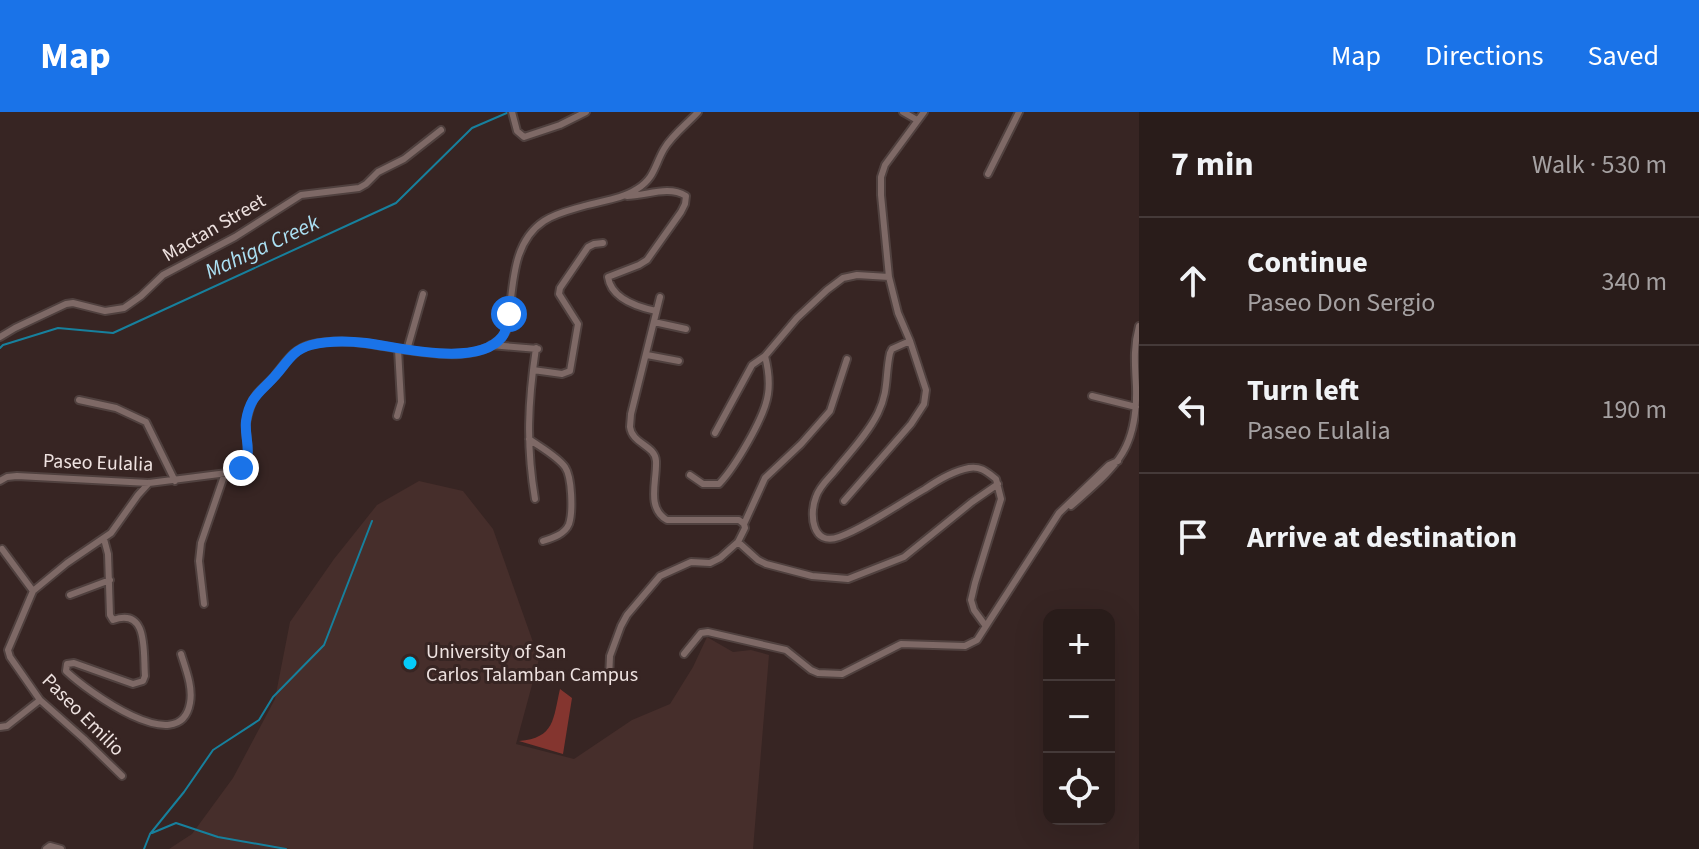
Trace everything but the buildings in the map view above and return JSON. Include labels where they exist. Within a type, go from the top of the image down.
[{"type":"street","points":[[512,113],[517,131],[524,137],[586,112]]},
{"type":"street","points":[[204,604],[199,561],[201,543],[225,473],[241,468],[247,460],[246,423],[251,405],[258,392],[289,357],[319,343],[358,342],[459,354],[491,345],[507,329],[518,258],[531,232],[559,213],[624,195],[640,187],[657,167],[664,148],[698,112]]},
{"type":"street","points":[[903,112],[917,120]]},
{"type":"street","points":[[844,501],[911,424],[924,404],[926,390],[898,313],[889,277],[881,177],[890,156],[924,112]]},
{"type":"street","points":[[988,174],[1019,112]]},
{"type":"street","name":"Mactan Street","points":[[0,337],[66,304],[105,311],[124,308],[163,275],[235,237],[301,195],[359,188],[441,130]]},
{"type":"street","points":[[624,195],[672,192],[686,196],[685,204],[652,254],[639,265],[608,277],[610,286],[625,300],[636,307],[656,311]]},
{"type":"street","points":[[533,370],[562,374],[570,371],[578,324],[559,294],[560,288],[588,247],[603,243]]},
{"type":"street","points":[[715,433],[752,365],[765,356],[797,318],[827,290],[843,278],[857,275],[889,277]]},
{"type":"street","points":[[407,350],[423,294]]},
{"type":"street","points":[[660,297],[630,427],[632,434],[654,452],[656,509],[667,520],[739,520],[744,524]]},
{"type":"street","points":[[654,322],[686,329]]},
{"type":"street","points":[[684,654],[701,633],[708,632],[786,650],[818,673],[842,674],[901,644],[965,646],[977,640],[1058,516],[1112,469],[1131,436],[1136,407],[1134,347],[1139,326]]},
{"type":"street","points":[[910,341],[892,349],[885,397],[877,416],[819,490],[814,500],[813,527],[817,533],[837,539],[943,478],[978,467],[996,479],[1001,499],[971,600],[985,625]]},
{"type":"street","points":[[491,345],[537,349],[529,397],[529,463],[535,499]]},
{"type":"street","points":[[397,416],[401,402],[398,349]]},
{"type":"street","points":[[647,355],[679,361]]},
{"type":"street","points":[[690,475],[703,484],[719,484],[735,463],[768,397],[765,356]]},
{"type":"street","points":[[609,679],[610,656],[621,626],[660,576],[691,562],[710,563],[738,542],[765,478],[830,411],[847,359]]},
{"type":"street","points":[[1092,396],[1136,407]]},
{"type":"street","points":[[79,400],[116,408],[146,422],[175,481]]},
{"type":"street","points":[[529,439],[564,465],[569,476],[569,526],[559,536],[543,541]]},
{"type":"street","name":"Paseo Eulalia","points":[[0,481],[17,476],[149,483],[225,473]]},
{"type":"street","points":[[136,483],[138,495]]},
{"type":"street","name":"Paseo Emilio","points":[[122,776],[40,700],[8,650],[33,591],[117,527],[149,483]]},
{"type":"street","points":[[738,542],[766,564],[812,576],[848,579],[904,557],[998,484]]},
{"type":"street","points":[[104,539],[110,580],[110,615],[113,620],[128,617],[138,624],[145,676],[143,681],[128,683],[70,662],[65,667],[69,675],[136,718],[155,725],[172,725],[189,707],[190,684],[181,654]]},
{"type":"street","points":[[2,549],[33,591]]},
{"type":"street","points":[[70,595],[110,580]]},
{"type":"street","points":[[0,727],[7,726],[40,700]]},
{"type":"street","points":[[46,849],[50,846],[61,849]]},
{"type":"shaded area","name":"University of San Carlos Talamban Campus","points":[[419,481],[463,491],[493,529],[539,659],[516,744],[574,759],[632,720],[670,704],[707,637],[733,652],[751,650],[769,655],[753,849],[169,849],[192,834],[233,778],[275,699],[290,622],[377,505]]},
{"type":"shaded area","points":[[560,689],[572,698],[563,754],[519,741],[540,736],[546,731],[553,718]]},
{"type":"waterway","name":"Mahiga Creek","points":[[0,348],[58,328],[113,333],[396,203],[472,128],[509,112]]},
{"type":"waterway","points":[[144,849],[150,834],[213,750],[259,720],[273,697],[324,645],[372,521]]},
{"type":"waterway","points":[[152,833],[176,823],[218,837],[286,849]]},
{"type":"place","name":"University of San Carlos Talamban Campus","points":[[410,663]]},
{"type":"route","points":[[241,468],[247,460],[246,423],[251,405],[258,392],[294,352],[319,343],[358,342],[398,349],[467,353],[501,338],[507,329],[509,314]]}]
